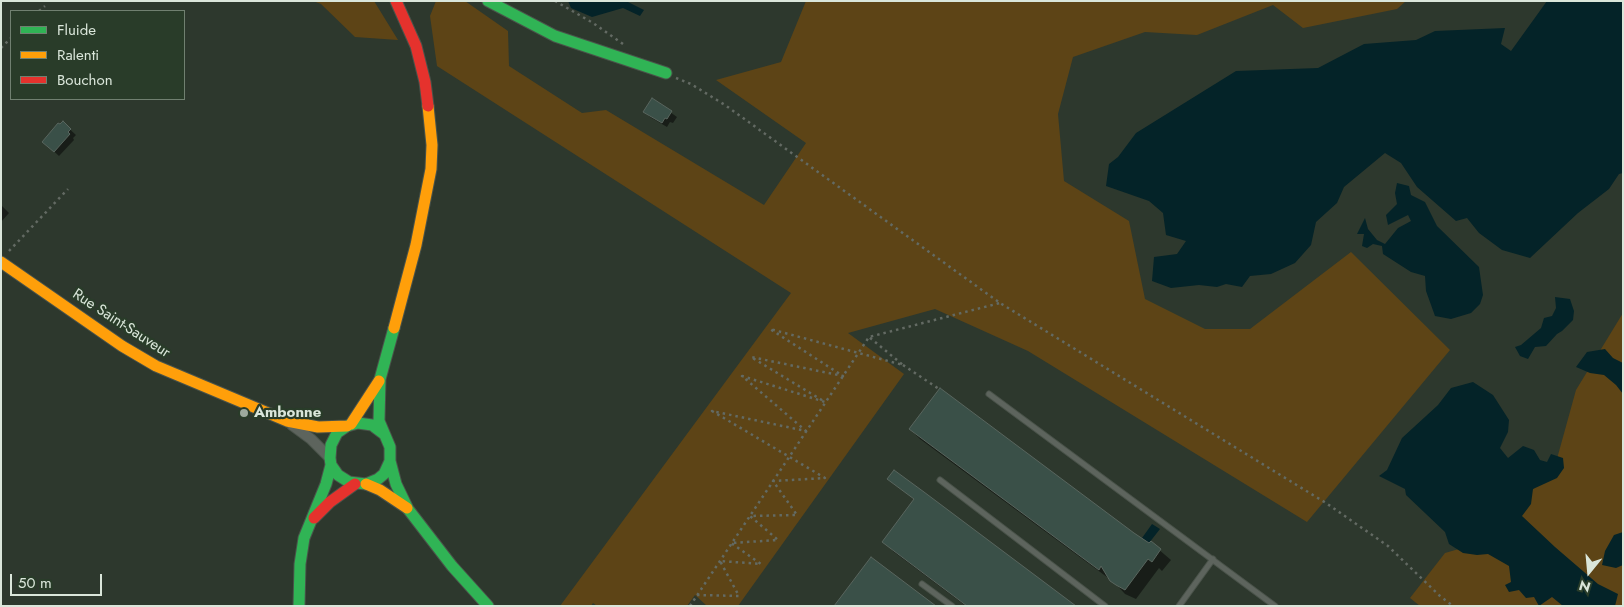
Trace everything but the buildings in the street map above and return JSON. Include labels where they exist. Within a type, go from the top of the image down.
[{"type":"street","points":[[396,1],[416,46],[425,82],[432,145],[430,168],[419,229],[380,379],[379,421],[390,447],[390,461],[396,484],[408,509],[452,566],[488,606]]},
{"type":"street","points":[[488,1],[554,36],[666,73]]},
{"type":"street","name":"Rue Saint-Sauveur","points":[[1,262],[122,346],[180,377],[287,421],[318,427],[349,425]]},
{"type":"street","points":[[299,606],[302,551],[309,524],[326,484],[331,462],[330,452],[333,439],[349,425],[380,379]]},
{"type":"street","name":"Rue Saint-Sauveur","points":[[287,421],[311,440],[331,462]]},
{"type":"street","points":[[349,425],[358,423],[372,425],[384,434]]},
{"type":"street","points":[[309,524],[330,502],[360,484],[384,474],[390,461]]},
{"type":"street","points":[[331,462],[338,475],[380,490],[408,509]]},
{"type":"lane","points":[[989,394],[1275,606]]},
{"type":"lane","points":[[940,480],[1104,606]]},
{"type":"lane","points":[[1180,606],[1213,559]]},
{"type":"lane","points":[[922,584],[952,606]]},
{"type":"path","points":[[555,1],[626,46]]},
{"type":"path","points":[[40,10],[45,6]]},
{"type":"path","points":[[1,48],[10,39]]},
{"type":"path","points":[[666,73],[691,84],[725,105],[1000,303],[1326,504],[1388,546],[1453,606]]},
{"type":"path","points":[[8,252],[68,189]]},
{"type":"path","points":[[690,606],[869,337],[1000,303]]},
{"type":"path","points":[[843,376],[770,329],[904,365]]},
{"type":"path","points":[[869,337],[904,365],[939,389]]},
{"type":"path","points":[[825,402],[751,357],[843,376]]},
{"type":"path","points":[[806,431],[742,376],[825,402]]},
{"type":"path","points":[[773,481],[825,478],[712,411],[806,431]]},
{"type":"path","points":[[750,516],[796,515],[773,481]]},
{"type":"path","points":[[732,543],[778,540],[750,516]]},
{"type":"path","points":[[720,560],[761,564],[732,543]]},
{"type":"path","points":[[697,595],[739,596],[720,560]]},
{"type":"shaded area","points":[[313,1],[374,1],[398,40],[355,37],[321,4]]},
{"type":"shaded area","points":[[436,1],[465,1],[508,31],[509,66],[582,113],[606,110],[764,205],[806,143],[716,80],[781,62],[806,1],[1406,1],[1397,9],[1303,28],[1273,5],[1197,35],[1145,32],[1073,57],[1058,114],[1064,181],[1129,221],[1145,299],[1205,329],[1250,329],[1351,252],[1450,350],[1307,522],[1028,351],[935,309],[848,333],[904,374],[738,606],[707,606],[695,595],[687,606],[597,606],[593,603],[591,606],[560,606],[791,293],[437,66],[430,16]]},
{"type":"shaded area","points":[[1623,313],[1623,606],[1420,606],[1410,598],[1445,553],[1483,542],[1555,466],[1576,390]]},
{"type":"water","points":[[568,1],[626,1],[644,10],[640,16],[623,8],[592,17],[571,8]]},
{"type":"water","points":[[1547,1],[1623,2],[1623,173],[1619,174],[1609,189],[1578,213],[1530,258],[1502,250],[1479,233],[1467,218],[1456,221],[1417,187],[1401,163],[1385,153],[1344,187],[1337,203],[1316,222],[1311,245],[1295,263],[1271,274],[1250,276],[1242,287],[1226,284],[1217,287],[1199,285],[1171,288],[1152,281],[1154,257],[1177,254],[1186,241],[1166,235],[1163,213],[1149,201],[1106,186],[1109,164],[1118,157],[1136,133],[1236,71],[1318,68],[1364,44],[1416,40],[1435,31],[1505,28],[1501,44],[1511,51]]},
{"type":"water","points":[[1397,183],[1409,186],[1411,195],[1425,202],[1437,226],[1479,267],[1483,295],[1480,304],[1471,313],[1451,319],[1435,316],[1426,291],[1425,276],[1411,272],[1383,254],[1382,246],[1373,244],[1367,248],[1362,246],[1364,234],[1357,234],[1365,218],[1368,229],[1377,240],[1385,244],[1398,228],[1411,221],[1408,215],[1388,225],[1386,215],[1397,204],[1395,193]]},
{"type":"water","points":[[1555,297],[1570,299],[1574,311],[1573,320],[1546,346],[1535,347],[1528,359],[1520,356],[1515,347],[1521,345],[1541,328],[1544,318],[1552,316],[1556,308]]},
{"type":"water","points":[[1605,349],[1613,358],[1623,363],[1623,394],[1604,375],[1590,373],[1576,367],[1587,352]]},
{"type":"water","points":[[1473,382],[1493,395],[1509,420],[1508,432],[1500,448],[1508,458],[1523,446],[1534,450],[1540,460],[1547,462],[1551,454],[1563,458],[1564,468],[1557,478],[1533,489],[1531,504],[1522,516],[1598,584],[1618,594],[1615,606],[1563,606],[1552,597],[1539,606],[1534,597],[1526,598],[1519,590],[1509,592],[1505,585],[1511,582],[1509,566],[1488,554],[1463,553],[1449,544],[1445,532],[1406,495],[1405,489],[1379,476],[1387,470],[1402,438],[1438,405],[1451,388]]},
{"type":"water","points":[[1152,524],[1160,529],[1149,543],[1142,538]]},
{"type":"water","points":[[1623,532],[1623,565],[1616,568],[1602,565],[1605,551],[1614,535]]},
{"type":"traffic: fast","points":[[488,1],[555,36],[666,73]]},
{"type":"traffic: fast","points":[[384,434],[372,425],[358,423],[347,426],[337,433],[331,445],[330,458],[331,465],[338,475],[349,482],[366,484],[384,474],[390,461],[390,447],[379,421],[380,379],[394,328]]},
{"type":"traffic: fast","points":[[390,461],[396,484],[408,509],[452,566],[488,606]]},
{"type":"traffic: fast","points":[[299,606],[300,564],[304,538],[326,484],[331,465]]},
{"type":"traffic: slow","points":[[394,328],[416,245],[431,169],[432,145],[428,106]]},
{"type":"traffic: slow","points":[[1,262],[122,346],[156,366],[287,421],[318,427],[347,426]]},
{"type":"traffic: slow","points":[[351,424],[379,381]]},
{"type":"traffic: slow","points":[[366,484],[380,490],[407,508]]},
{"type":"traffic: jam","points":[[396,1],[416,46],[425,82],[428,106]]},
{"type":"traffic: jam","points":[[314,518],[330,502],[355,484]]},
{"type":"place","name":"Ambonne","points":[[244,413]]}]
